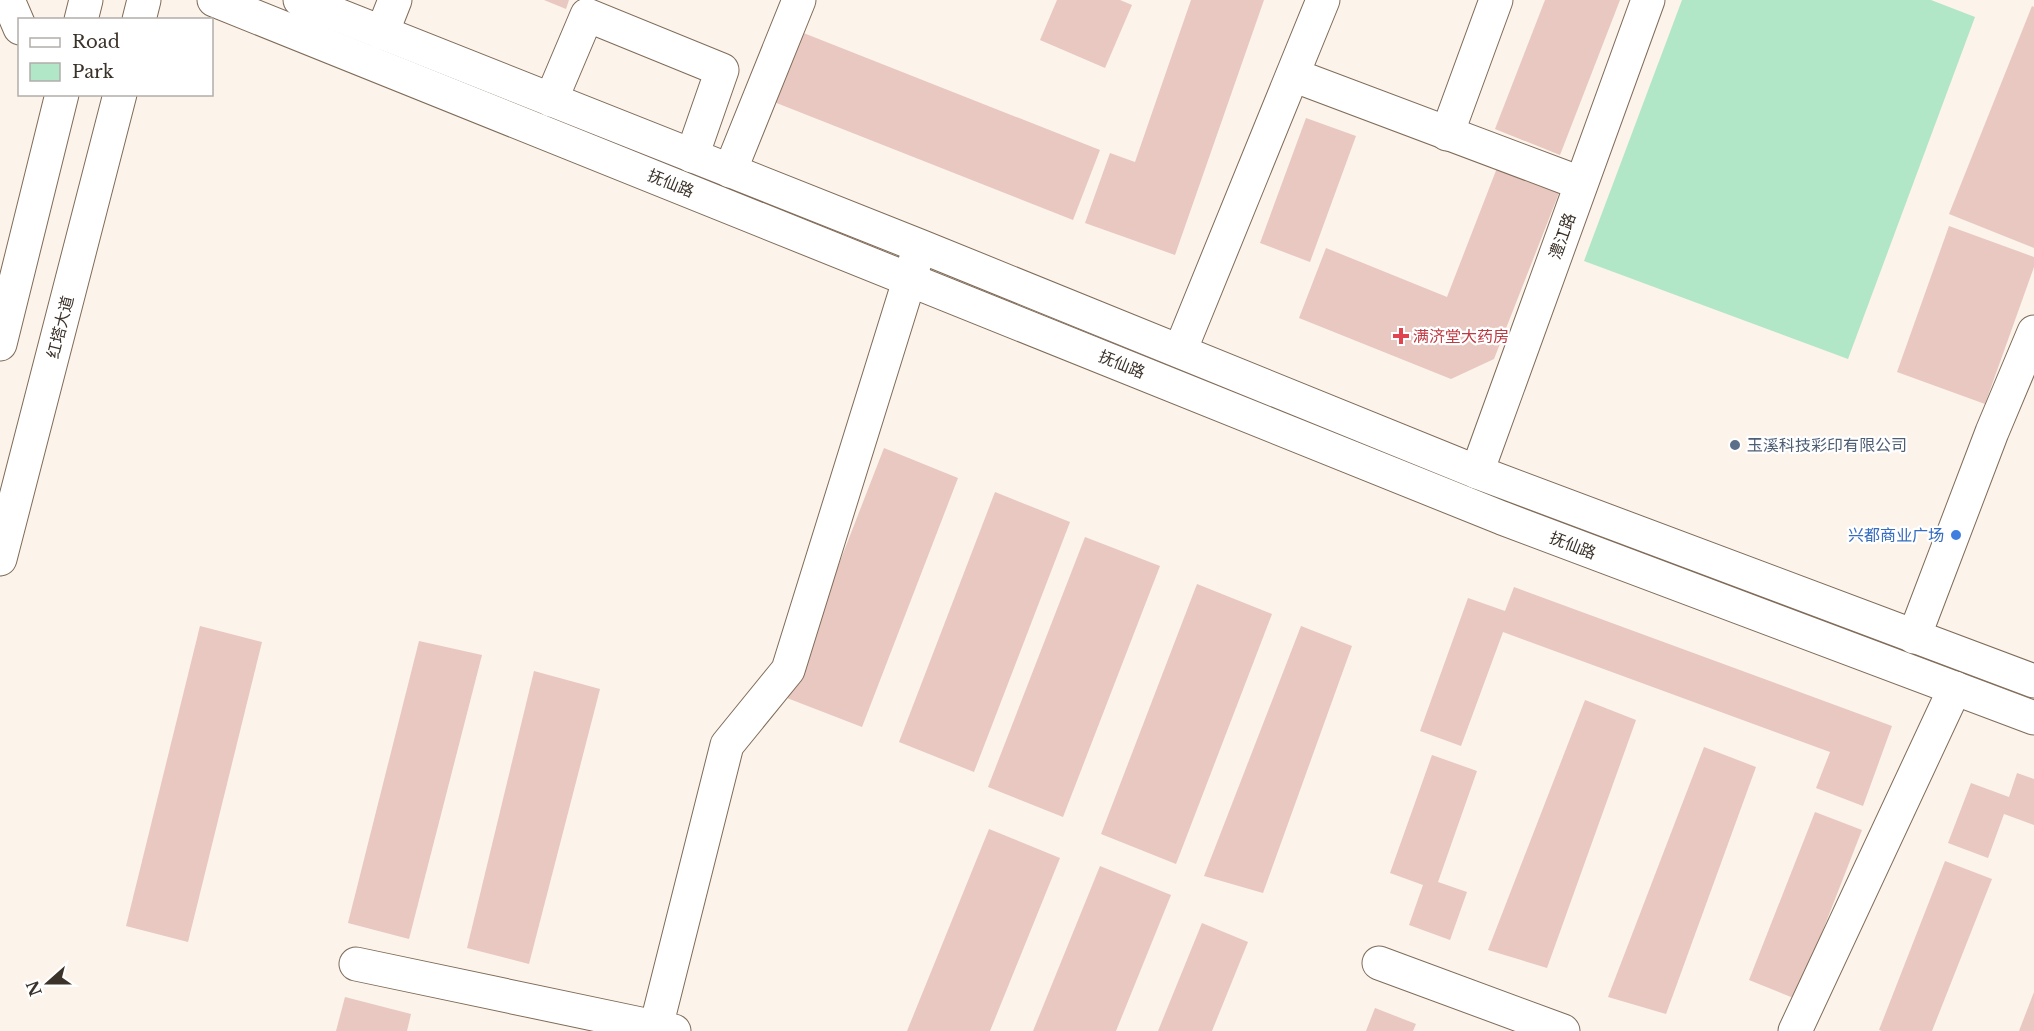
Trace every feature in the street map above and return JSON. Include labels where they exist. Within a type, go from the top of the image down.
[{"type":"main road","points":[[8,0],[18,23]]},
{"type":"main road","points":[[82,18],[86,0]]},
{"type":"main road","points":[[140,18],[144,0]]},
{"type":"main road","name":"抚仙路","points":[[214,0],[1502,518],[2034,718]]},
{"type":"main road","name":"抚仙路","points":[[300,0],[920,246],[1477,472],[2034,681]]},
{"type":"main road","points":[[382,33],[395,0]]},
{"type":"main road","points":[[730,171],[799,0]]},
{"type":"main road","points":[[1180,351],[1323,0]]},
{"type":"main road","points":[[1447,134],[1496,0]]},
{"type":"main road","name":"澧江路","points":[[1477,472],[1647,0]]},
{"type":"main road","points":[[551,100],[587,15],[722,70],[692,156]]},
{"type":"main road","points":[[1293,75],[1580,183]]},
{"type":"main road","points":[[42,96],[44,170]]},
{"type":"main road","points":[[0,344],[62,96]]},
{"type":"main road","name":"红塔大道","points":[[0,559],[119,96]]},
{"type":"main road","points":[[356,964],[662,1030],[727,745],[788,670],[920,246]]},
{"type":"main road","points":[[1914,637],[1992,432],[2034,332]]},
{"type":"main road","points":[[1795,1031],[1955,688]]},
{"type":"main road","points":[[1379,963],[1563,1031]]},
{"type":"green space","points":[[1682,0],[1931,0],[1975,17],[1848,359],[1584,261]]},
{"type":"building","points":[[544,0],[569,0],[566,9]]},
{"type":"building","points":[[1057,0],[1120,0],[1132,5],[1105,68],[1040,40]]},
{"type":"building","points":[[1191,0],[1264,0],[1175,255],[1085,223],[1110,153],[1135,162]]},
{"type":"building","points":[[1545,0],[1620,0],[1560,155],[1495,129]]},
{"type":"building","points":[[2032,6],[2034,7],[2034,248],[1949,214]]},
{"type":"building","points":[[801,32],[1100,150],[1073,220],[774,102]]},
{"type":"building","points":[[1306,118],[1356,136],[1310,262],[1260,243]]},
{"type":"building","points":[[1497,168],[1559,193],[1494,359],[1451,379],[1299,318],[1326,248],[1447,297]]},
{"type":"building","points":[[1949,226],[2034,257],[2034,267],[1985,404],[1897,372]]},
{"type":"building","points":[[884,448],[958,478],[862,727],[787,698]]},
{"type":"building","points":[[995,492],[1070,522],[974,772],[899,742]]},
{"type":"building","points":[[1085,537],[1160,566],[1063,817],[988,787]]},
{"type":"building","points":[[1197,584],[1272,614],[1176,864],[1101,834]]},
{"type":"building","points":[[1514,587],[1892,726],[1863,806],[1816,788],[1830,752],[1503,632],[1461,746],[1420,731],[1468,598],[1505,611]]},
{"type":"building","points":[[200,626],[262,642],[188,942],[126,926]]},
{"type":"building","points":[[1301,626],[1352,646],[1263,893],[1204,876]]},
{"type":"building","points":[[419,641],[482,655],[409,939],[348,923]]},
{"type":"building","points":[[534,671],[600,689],[529,964],[467,948]]},
{"type":"building","points":[[1585,700],[1636,720],[1547,968],[1488,950]]},
{"type":"building","points":[[1704,747],[1756,767],[1666,1014],[1608,997]]},
{"type":"building","points":[[1432,755],[1477,771],[1438,882],[1467,892],[1450,940],[1409,925],[1423,885],[1390,873]]},
{"type":"building","points":[[2017,773],[2034,779],[2034,825],[2004,814],[1988,858],[1948,843],[1971,783],[2009,797]]},
{"type":"building","points":[[1815,812],[1862,830],[1796,999],[1749,980]]},
{"type":"building","points":[[989,829],[1060,858],[990,1031],[907,1031]]},
{"type":"building","points":[[1945,861],[1992,879],[1932,1031],[1879,1030]]},
{"type":"building","points":[[1100,866],[1171,895],[1116,1031],[1033,1031]]},
{"type":"building","points":[[1202,923],[1248,942],[1212,1031],[1158,1031]]},
{"type":"building","points":[[2034,992],[2034,1031],[2019,1031]]},
{"type":"building","points":[[345,997],[411,1014],[407,1031],[336,1031]]},
{"type":"building","points":[[1375,1008],[1416,1024],[1413,1031],[1366,1031]]},
{"type":"place","name":"满济堂大药房","points":[[1401,336]]},
{"type":"place","name":"玉溪科技彩印有限公司","points":[[1735,445]]},
{"type":"place","name":"兴都商业广场","points":[[1956,535]]}]
